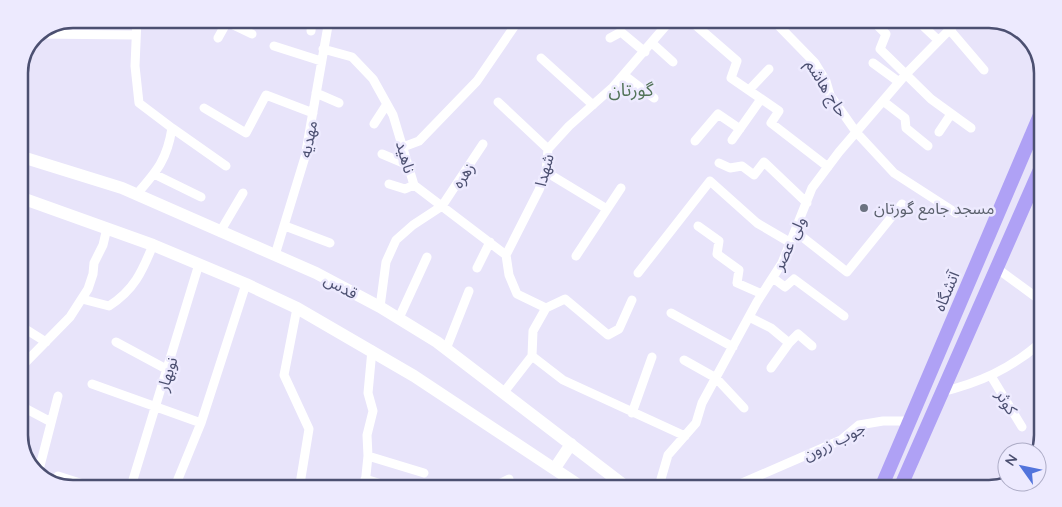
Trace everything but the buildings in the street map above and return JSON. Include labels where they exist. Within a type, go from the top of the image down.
[{"type":"main road","name":"آتشگاه","points":[[884,480],[1034,144]]},
{"type":"main road","name":"قدس","points":[[28,159],[122,188],[220,232],[275,254],[380,306],[446,349],[617,480]]},
{"type":"main road","points":[[903,480],[995,267],[1034,184]]},
{"type":"main road","points":[[28,201],[154,245],[297,308],[372,350],[572,480]]},
{"type":"main road","points":[[555,468],[571,444]]},
{"type":"street","points":[[136,28],[139,103],[226,166]]},
{"type":"street","points":[[218,38],[224,28]]},
{"type":"street","points":[[241,28],[252,34]]},
{"type":"street","name":"مهدیه","points":[[275,254],[305,157],[327,28]]},
{"type":"street","points":[[403,147],[419,141],[477,81],[513,28]]},
{"type":"street","name":"شهدا","points":[[506,255],[546,172],[548,149],[569,126],[624,75],[645,52],[661,28]]},
{"type":"street","points":[[699,28],[737,61],[731,78],[779,111],[771,123],[828,167]]},
{"type":"street","name":"حاج هاشم","points":[[781,28],[814,63],[826,80],[830,95],[856,132],[894,173],[956,213]]},
{"type":"street","points":[[880,28],[886,34],[880,48],[931,99],[970,128]]},
{"type":"street","points":[[925,28],[938,40]]},
{"type":"street","name":"ولی عصر","points":[[661,480],[668,455],[696,423],[702,403],[762,294],[773,278],[796,232],[812,188],[898,82],[951,28]]},
{"type":"street","points":[[953,28],[984,70]]},
{"type":"street","points":[[610,38],[622,32],[645,52]]},
{"type":"street","points":[[50,34],[135,35]]},
{"type":"street","points":[[652,43],[673,62]]},
{"type":"street","points":[[274,46],[321,61]]},
{"type":"street","name":"ناهید","points":[[323,49],[352,58],[373,79],[393,114],[414,185],[506,255]]},
{"type":"street","points":[[541,58],[593,105]]},
{"type":"street","points":[[873,63],[898,82]]},
{"type":"street","points":[[749,90],[769,69]]},
{"type":"street","points":[[624,75],[654,98]]},
{"type":"street","points":[[316,93],[339,103]]},
{"type":"street","points":[[204,108],[246,133],[266,95],[313,113]]},
{"type":"street","points":[[732,140],[761,99]]},
{"type":"street","points":[[883,101],[905,118],[906,128],[928,146]]},
{"type":"street","points":[[498,102],[548,149]]},
{"type":"street","points":[[374,124],[387,104]]},
{"type":"street","points":[[695,141],[718,114],[740,129]]},
{"type":"street","points":[[939,132],[951,114]]},
{"type":"street","points":[[136,195],[154,174],[168,151],[172,128]]},
{"type":"street","name":"زهره","points":[[442,206],[484,144]]},
{"type":"street","points":[[382,154],[408,165]]},
{"type":"street","points":[[719,163],[730,168],[742,166],[754,175],[764,162],[807,203]]},
{"type":"street","points":[[546,172],[608,209]]},
{"type":"street","points":[[154,174],[201,197]]},
{"type":"street","points":[[638,272],[710,181],[757,223],[791,243]]},
{"type":"street","points":[[389,184],[405,189],[414,185]]},
{"type":"street","points":[[576,256],[621,188]]},
{"type":"street","points":[[220,232],[243,192]]},
{"type":"street","points":[[796,232],[847,272],[902,204]]},
{"type":"street","points":[[380,306],[386,262],[396,240],[413,224],[442,206]]},
{"type":"street","points":[[285,226],[330,243]]},
{"type":"street","points":[[698,226],[719,241],[717,254],[739,270],[737,283],[762,294]]},
{"type":"street","points":[[28,359],[70,317],[82,299],[94,274],[94,263],[104,244],[107,228]]},
{"type":"street","points":[[477,268],[490,242]]},
{"type":"street","points":[[82,299],[109,306],[125,296],[142,273],[154,245]]},
{"type":"street","points":[[506,255],[509,275],[517,294],[546,308]]},
{"type":"street","points":[[399,318],[427,257]]},
{"type":"street","name":"نوبهار","points":[[133,480],[157,408],[199,264]]},
{"type":"street","points":[[995,267],[1034,296]]},
{"type":"street","points":[[773,278],[786,287],[794,279],[844,316]]},
{"type":"street","points":[[178,480],[201,423],[246,284]]},
{"type":"street","points":[[446,349],[469,290]]},
{"type":"street","points":[[504,392],[532,356],[533,331],[546,308],[564,299],[608,335],[619,329],[632,300]]},
{"type":"street","points":[[297,308],[284,375],[309,429],[301,480]]},
{"type":"street","points":[[671,313],[733,347]]},
{"type":"street","points":[[749,317],[771,328],[789,343]]},
{"type":"street","points":[[28,331],[46,342]]},
{"type":"street","points":[[771,368],[798,334],[812,346]]},
{"type":"street","points":[[116,342],[168,370]]},
{"type":"street","points":[[941,392],[965,387],[991,376],[1023,358],[1034,348]]},
{"type":"street","points":[[365,480],[368,456],[367,435],[372,411],[368,393],[372,350]]},
{"type":"street","points":[[532,356],[563,380],[685,436]]},
{"type":"street","points":[[632,413],[652,357]]},
{"type":"street","points":[[684,360],[716,378],[744,408]]},
{"type":"street","name":"کوثر","points":[[991,376],[1022,427]]},
{"type":"street","points":[[92,384],[201,423]]},
{"type":"street","points":[[40,465],[58,396]]},
{"type":"street","points":[[28,409],[51,422]]},
{"type":"street","name":"جوب زرون","points":[[749,480],[841,440],[859,425],[883,421],[910,421]]},
{"type":"street","points":[[368,456],[424,473]]},
{"type":"street","points":[[58,476],[69,480]]},
{"type":"place","name":"مسجد جامع گورتان","points":[[864,208]]},
{"type":"district","name":"گورتان","points":[[631,90]]}]
